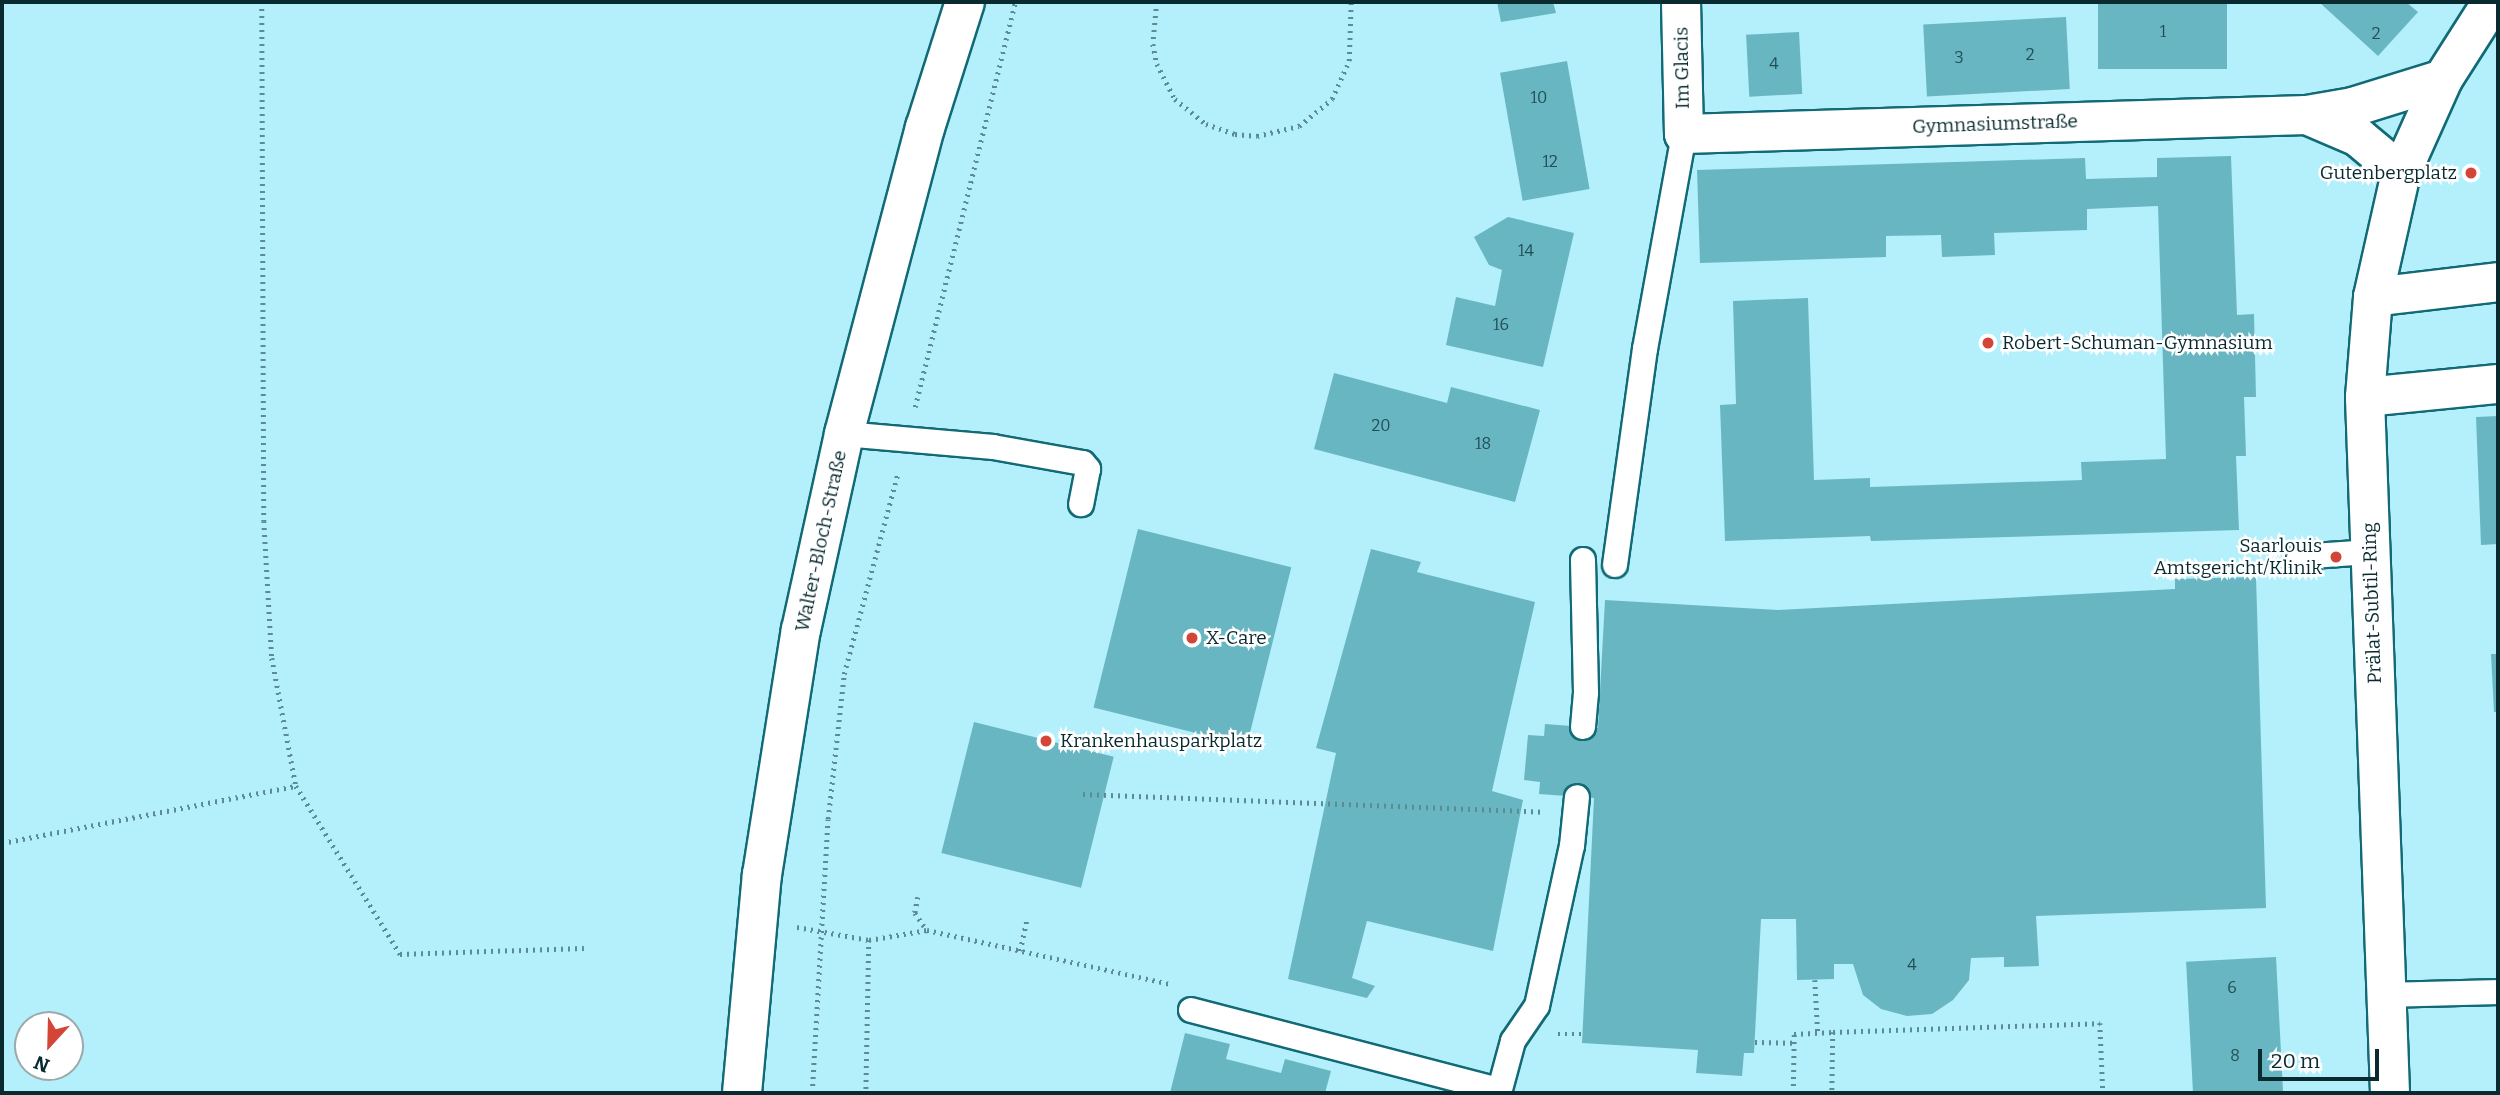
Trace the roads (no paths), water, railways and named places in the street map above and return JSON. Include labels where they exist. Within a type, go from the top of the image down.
[{"type":"street","name":"Walter-Bloch-Straße","points":[[742,1093],[762,875],[801,630],[844,433],[925,128],[965,2]]},
{"type":"street","name":"Im Glacis","points":[[1681,2],[1684,134]]},
{"type":"street","name":"Prälat-Subtil-Ring","points":[[2390,1093],[2365,397],[2374,297],[2401,173],[2422,120],[2443,79],[2492,2]]},
{"type":"street","name":"Gymnasiumstraße","points":[[1684,134],[2306,115],[2353,107],[2443,79]]},
{"type":"street","name":"Gymnasiumstraße","points":[[2306,115],[2358,137],[2401,173]]},
{"type":"street","points":[[2374,297],[2498,282]]},
{"type":"street","points":[[2365,397],[2498,384]]},
{"type":"lane","points":[[1615,565],[1645,349],[1684,134]]},
{"type":"lane","points":[[844,433],[993,447],[1083,463],[1088,469],[1081,504]]},
{"type":"lane","points":[[2299,557],[2371,552]]},
{"type":"lane","points":[[1583,560],[1587,693],[1583,727]]},
{"type":"lane","points":[[1191,1010],[1499,1091],[1513,1041],[1537,1006],[1572,846],[1576,805]]},
{"type":"lane","points":[[2386,995],[2498,992]]},
{"type":"place","name":"Gutenbergplatz","points":[[2471,173]]},
{"type":"place","name":"Robert-Schuman-Gymnasium","points":[[1988,343]]},
{"type":"place","name":"Saarlouis Amtsgericht/Klinik","points":[[2336,557]]},
{"type":"place","name":"X-Care","points":[[1192,638]]},
{"type":"place","name":"Krankenhausparkplatz","points":[[1046,741]]}]
